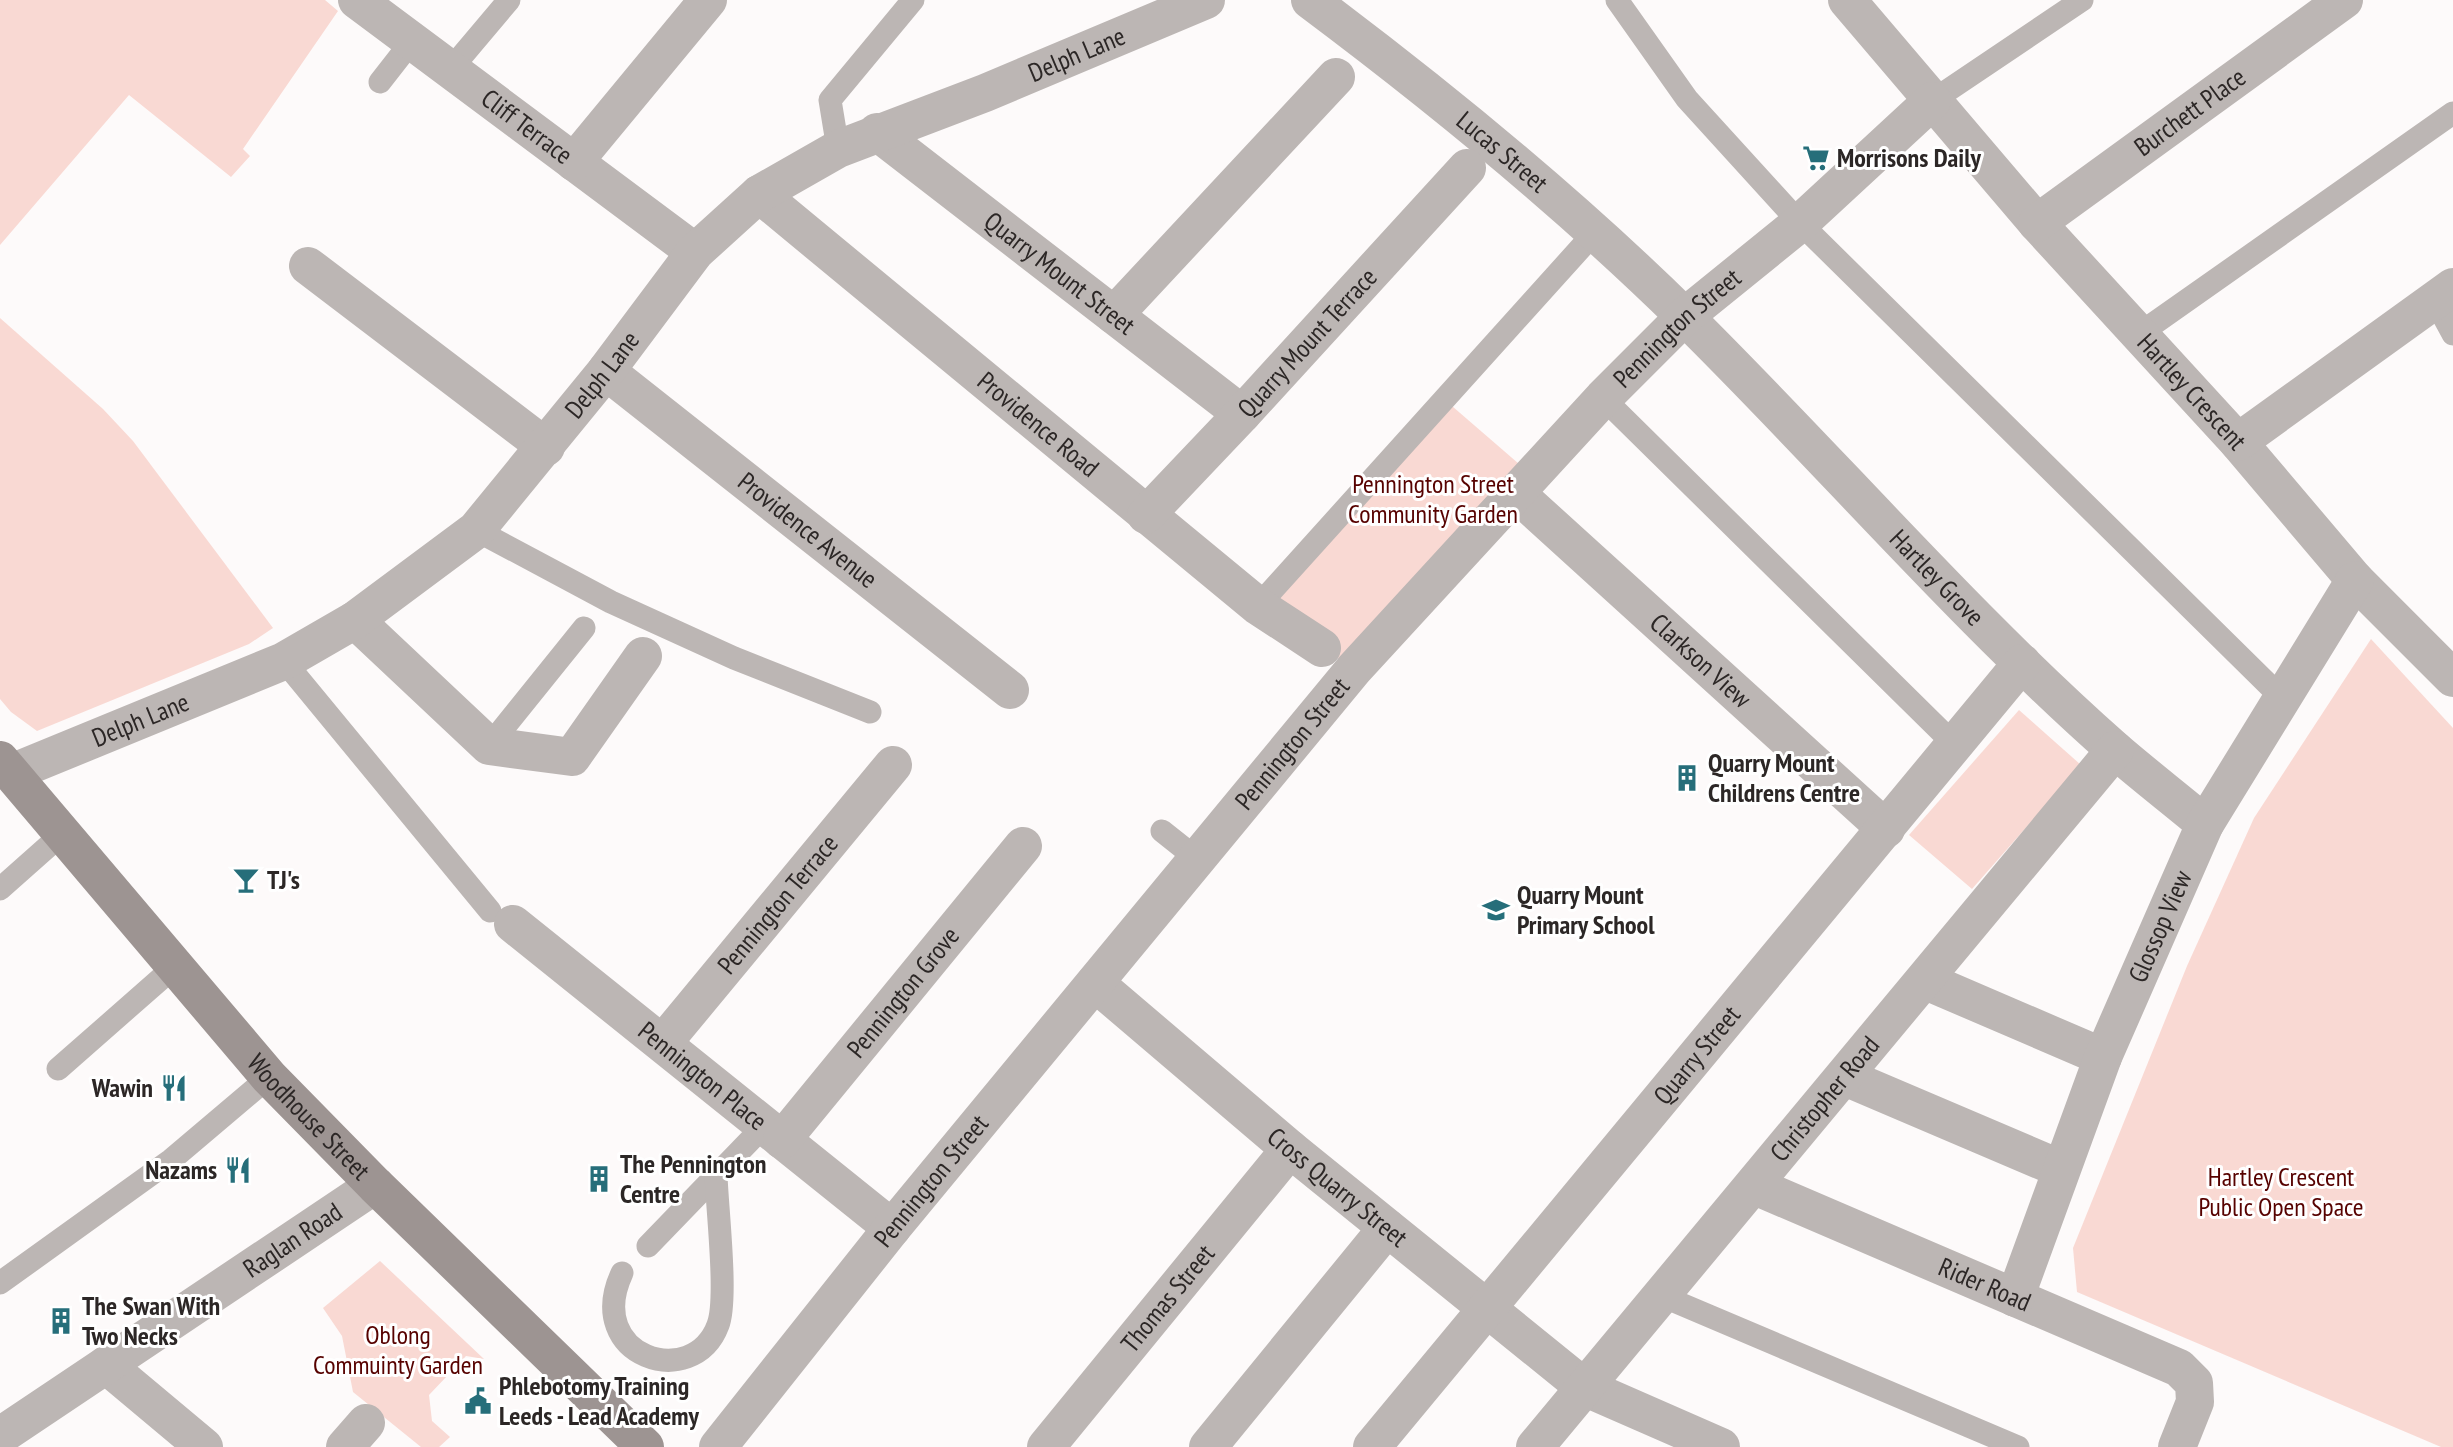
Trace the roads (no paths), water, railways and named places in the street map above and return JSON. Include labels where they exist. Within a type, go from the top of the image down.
[{"type":"street","name":"Cliff Terrace","points":[[358,0],[695,252]]},
{"type":"street","points":[[574,162],[708,0]]},
{"type":"street","name":"Delph Lane","points":[[5,766],[284,661],[355,620],[476,530],[606,371],[695,252],[758,194],[838,149],[877,132],[985,93],[1206,0]]},
{"type":"street","name":"Lucas Street","points":[[1310,0],[1493,142],[1596,232],[1684,317]]},
{"type":"street","name":"Hartley Crescent","points":[[1847,0],[2037,223],[2238,442],[2355,580],[2453,678]]},
{"type":"street","name":"Burchett Place","points":[[2037,223],[2344,0]]},
{"type":"street","points":[[1114,315],[1336,77]]},
{"type":"street","name":"Pennington Street","points":[[718,1447],[892,1228],[1353,669],[1603,398],[1684,317],[1800,223],[1932,101]]},
{"type":"street","name":"Quarry Mount Street","points":[[877,132],[1242,414]]},
{"type":"street","name":"Quarry Mount Terrace","points":[[1146,515],[1467,169]]},
{"type":"street","name":"Providence Road","points":[[758,194],[1034,418],[1146,515],[1258,606],[1322,648]]},
{"type":"street","points":[[308,266],[545,447]]},
{"type":"street","points":[[2238,442],[2444,293]]},
{"type":"street","name":"Hartley Grove","points":[[1684,317],[2022,663],[2115,750],[2205,824]]},
{"type":"street","name":"Providence Avenue","points":[[606,371],[1010,690]]},
{"type":"street","name":"Clarkson View","points":[[1517,494],[1886,829]]},
{"type":"street","name":"Glossop View","points":[[2015,1298],[2032,1258],[2061,1169],[2103,1057],[2205,824],[2355,580]]},
{"type":"street","points":[[355,620],[489,746],[572,757],[643,656]]},
{"type":"street","name":"Quarry Street","points":[[1372,1447],[2022,663]]},
{"type":"street","name":"Christopher Road","points":[[1535,1447],[1926,981],[2115,750]]},
{"type":"street","name":"Pennington Terrace","points":[[663,1044],[893,765]]},
{"type":"street","name":"Woodhouse Street","points":[[5,766],[173,968],[269,1077],[375,1185],[645,1447]]},
{"type":"street","name":"Pennington Grove","points":[[773,1133],[1023,846]]},
{"type":"street","name":"Pennington Place","points":[[502,917],[892,1228]]},
{"type":"street","points":[[1926,981],[2103,1057]]},
{"type":"street","name":"Cross Quarry Street","points":[[1095,984],[1290,1149],[1584,1387],[1721,1447]]},
{"type":"street","points":[[1845,1077],[2061,1169]]},
{"type":"street","name":"Thomas Street","points":[[1046,1447],[1290,1149]]},
{"type":"street","name":"Raglan Road","points":[[0,1436],[375,1185]]},
{"type":"street","name":"Rider Road","points":[[1755,1186],[2179,1368],[2194,1383],[2195,1402],[2176,1447]]},
{"type":"street","points":[[1208,1447],[1387,1228]]},
{"type":"street","points":[[106,1365],[204,1447]]},
{"type":"lane","points":[[450,70],[509,0]]},
{"type":"lane","points":[[838,149],[830,100],[913,0]]},
{"type":"lane","points":[[1616,0],[1688,99],[1800,223],[2283,699]]},
{"type":"lane","points":[[1932,101],[2082,0]]},
{"type":"lane","points":[[380,82],[412,41]]},
{"type":"lane","points":[[2139,334],[2453,113]]},
{"type":"lane","points":[[1258,606],[1596,232]]},
{"type":"lane","points":[[2444,293],[2453,334]]},
{"type":"lane","points":[[1603,398],[1955,745]]},
{"type":"lane","points":[[476,530],[611,602],[734,658],[870,712]]},
{"type":"lane","points":[[489,746],[584,628]]},
{"type":"lane","points":[[284,661],[502,917]]},
{"type":"lane","points":[[1162,831],[1196,858]]},
{"type":"lane","points":[[0,889],[62,834]]},
{"type":"lane","points":[[58,1069],[173,968]]},
{"type":"lane","points":[[0,1283],[171,1160],[269,1077]]},
{"type":"lane","points":[[648,1246],[716,1175],[773,1133]]},
{"type":"lane","points":[[622,1273],[613,1292],[612,1313],[619,1333],[633,1350],[651,1359],[671,1361],[690,1356],[706,1344],[718,1325],[722,1303],[716,1175]]},
{"type":"lane","points":[[1662,1296],[2018,1447]]},
{"type":"place","name":"Morrisons Daily","points":[[1816,158]]},
{"type":"place","name":"Quarry Mount Childrens Centre","points":[[1687,778]]},
{"type":"place","name":"TJ's","points":[[246,880]]},
{"type":"place","name":"Quarry Mount Primary School","points":[[1496,910]]},
{"type":"place","name":"Wawin","points":[[174,1088]]},
{"type":"place","name":"Nazams","points":[[238,1170]]},
{"type":"place","name":"The Pennington Centre","points":[[599,1179]]},
{"type":"place","name":"The Swan With Two Necks","points":[[61,1321]]},
{"type":"place","name":"Phlebotomy Training Leeds - Lead Academy","points":[[478,1401]]},
{"type":"park label","name":"Pennington Street Community Garden","points":[[1433,499]]},
{"type":"park label","name":"Hartley Crescent Public Open Space","points":[[2281,1192]]},
{"type":"park label","name":"Oblong Commuinty Garden","points":[[398,1350]]}]
